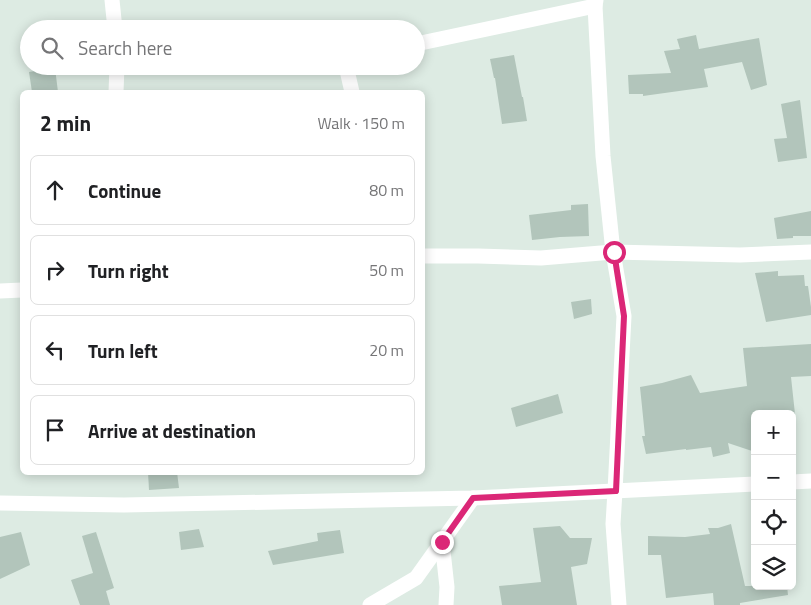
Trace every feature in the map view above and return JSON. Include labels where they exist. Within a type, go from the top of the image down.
[{"type":"street","points":[[112,0],[113,20]]},
{"type":"street","points":[[425,42],[595,3],[603,156],[614,252],[624,316],[613,524],[619,605]]},
{"type":"street","points":[[116,90],[117,75]]},
{"type":"street","points":[[348,75],[352,90]]},
{"type":"street","points":[[425,256],[541,258],[614,252],[740,255],[811,252]]},
{"type":"street","points":[[0,291],[20,290]]},
{"type":"street","points":[[796,482],[811,481]]},
{"type":"street","points":[[0,503],[124,505],[473,498],[751,484]]},
{"type":"street","points":[[370,605],[416,578],[473,498]]},
{"type":"street","points":[[442,542],[447,587],[446,605]]},
{"type":"building","points":[[696,35],[699,49],[759,38],[767,85],[751,90],[742,62],[704,69],[708,87],[643,96],[643,94],[629,94],[628,75],[671,73],[664,51],[680,49],[677,39]]},
{"type":"building","points":[[514,55],[527,121],[502,124],[490,59]]},
{"type":"building","points":[[29,75],[56,75],[58,90],[32,90]]},
{"type":"building","points":[[800,100],[807,158],[778,162],[774,139],[787,138],[781,104]]},
{"type":"building","points":[[588,204],[589,236],[532,240],[529,215],[571,210],[571,205]]},
{"type":"building","points":[[811,211],[811,236],[793,236],[793,238],[777,239],[774,218]]},
{"type":"building","points":[[778,271],[778,276],[804,275],[805,286],[808,286],[811,315],[766,322],[755,273]]},
{"type":"building","points":[[591,299],[592,314],[574,319],[571,302]]},
{"type":"building","points":[[811,344],[811,376],[791,377],[795,410],[751,410],[751,451],[728,443],[730,453],[713,457],[711,447],[646,454],[642,436],[645,436],[640,387],[691,375],[700,393],[747,386],[743,348]]},
{"type":"building","points":[[558,394],[563,413],[516,427],[511,408]]},
{"type":"building","points":[[148,475],[177,475],[179,488],[149,490]]},
{"type":"building","points":[[731,524],[745,586],[751,586],[751,590],[787,590],[788,595],[740,603],[740,605],[714,605],[713,593],[666,598],[661,555],[648,555],[648,536],[685,537],[710,534],[708,528],[718,528]]},
{"type":"building","points":[[560,526],[570,538],[592,538],[587,564],[571,567],[577,605],[502,605],[499,586],[541,582],[533,528]]},
{"type":"building","points":[[199,529],[204,547],[181,550],[179,532]]},
{"type":"building","points":[[340,530],[344,553],[273,565],[268,551],[318,541],[317,533]]},
{"type":"building","points":[[21,532],[30,565],[0,579],[0,537]]},
{"type":"building","points":[[96,532],[114,588],[106,591],[110,605],[80,605],[71,580],[93,573],[82,536]]},
{"type":"route","points":[[442,542],[473,498],[616,491],[624,316],[614,252]]}]
